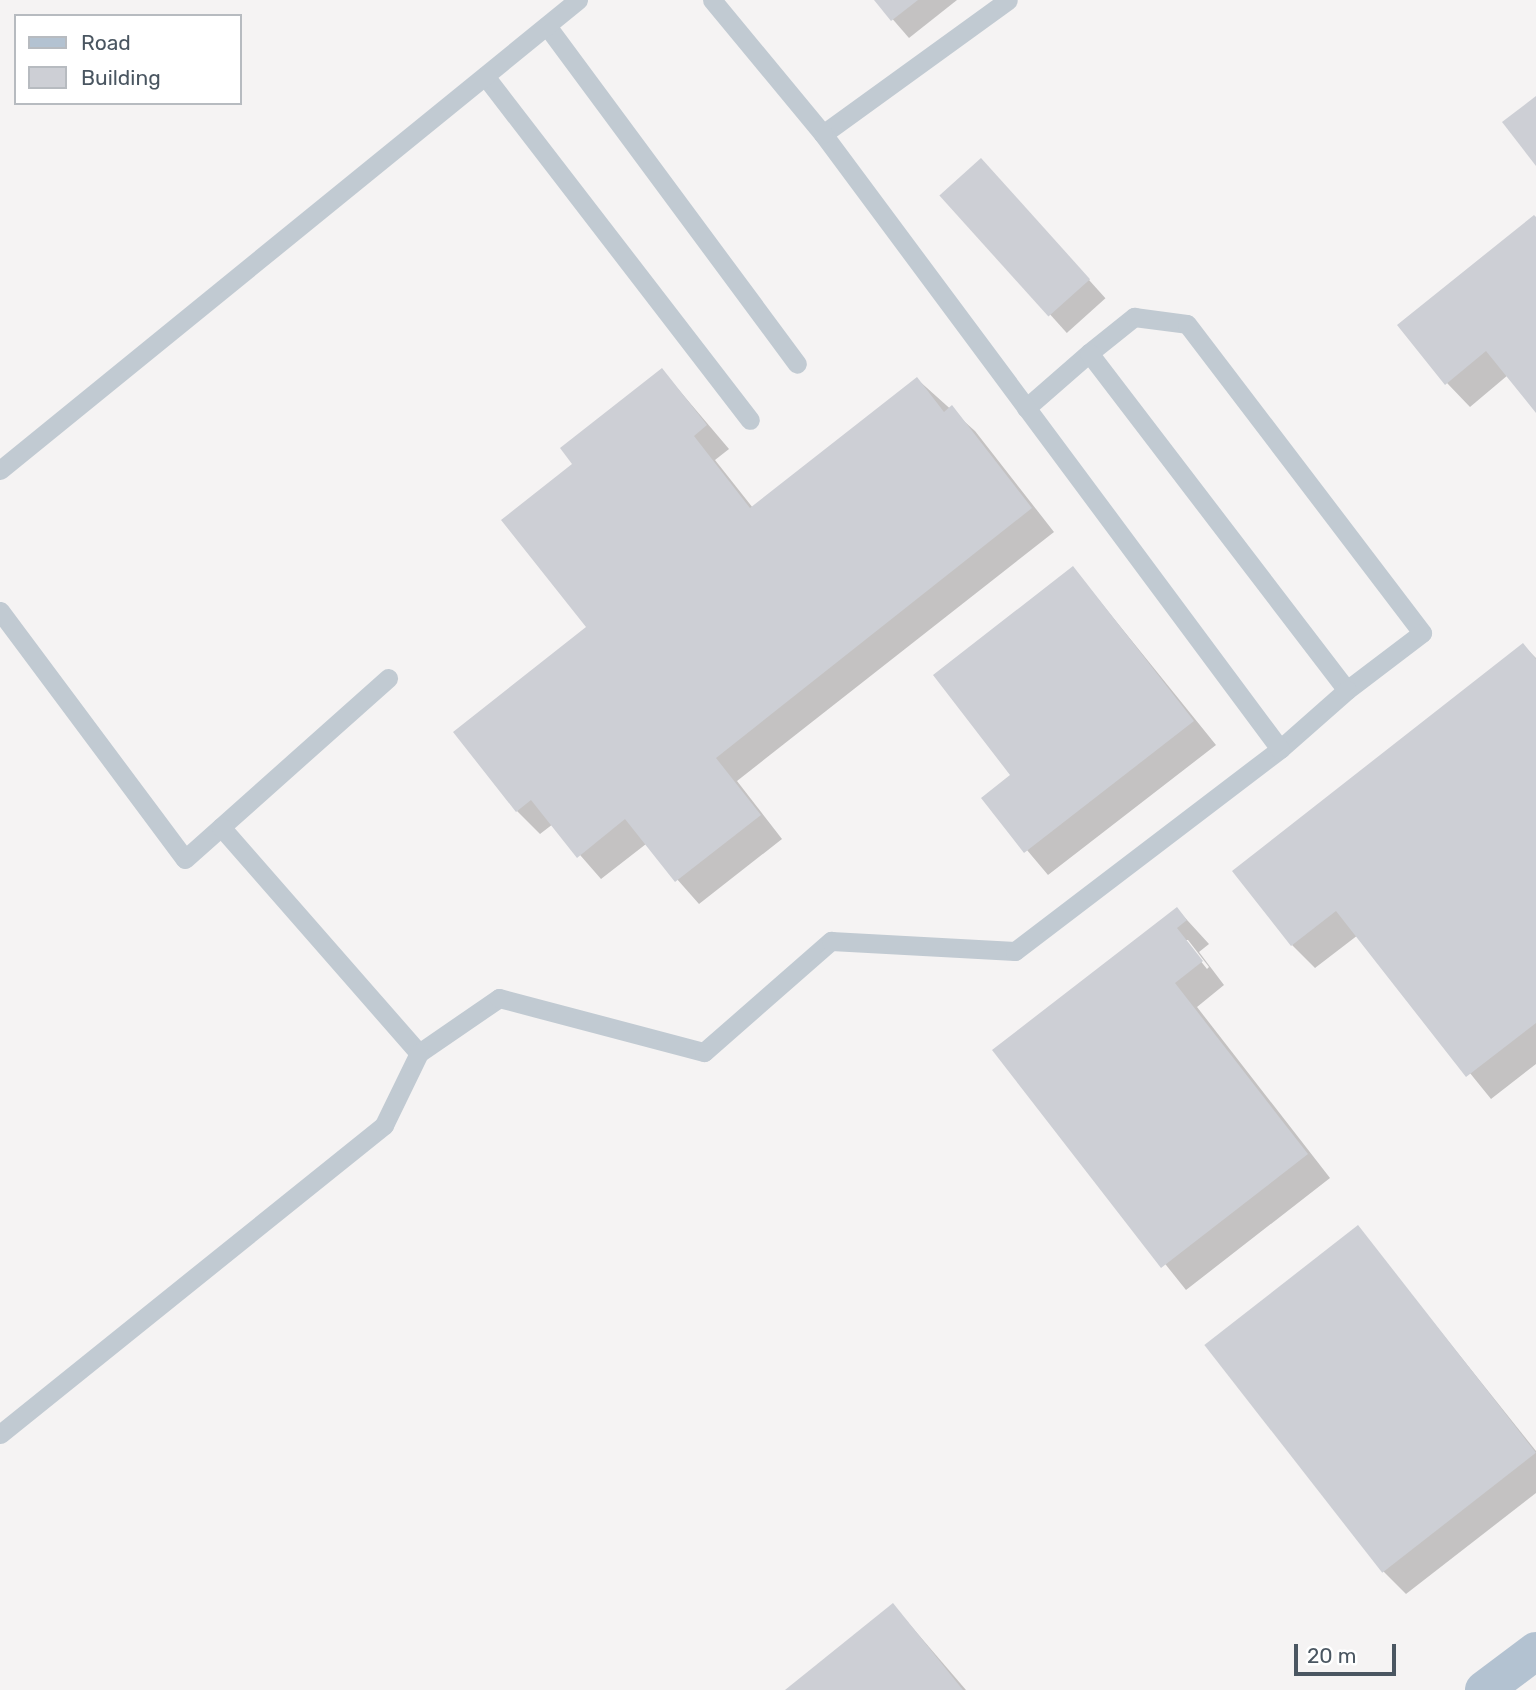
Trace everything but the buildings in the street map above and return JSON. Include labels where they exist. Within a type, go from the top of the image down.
[{"type":"main road","points":[[1484,1690],[1536,1651]]},
{"type":"lane","points":[[0,470],[578,0]]},
{"type":"lane","points":[[712,0],[823,134],[1280,749]]},
{"type":"lane","points":[[823,134],[1009,0]]},
{"type":"lane","points":[[547,26],[797,364]]},
{"type":"lane","points":[[485,76],[750,421]]},
{"type":"lane","points":[[0,1434],[384,1125],[419,1053],[499,998],[704,1052],[831,941],[1015,951],[1280,749],[1347,690],[1422,633],[1187,324],[1134,317],[1026,408]]},
{"type":"lane","points":[[1089,353],[1347,690]]},
{"type":"lane","points":[[0,611],[185,859],[388,678]]},
{"type":"lane","points":[[221,827],[419,1053]]}]
